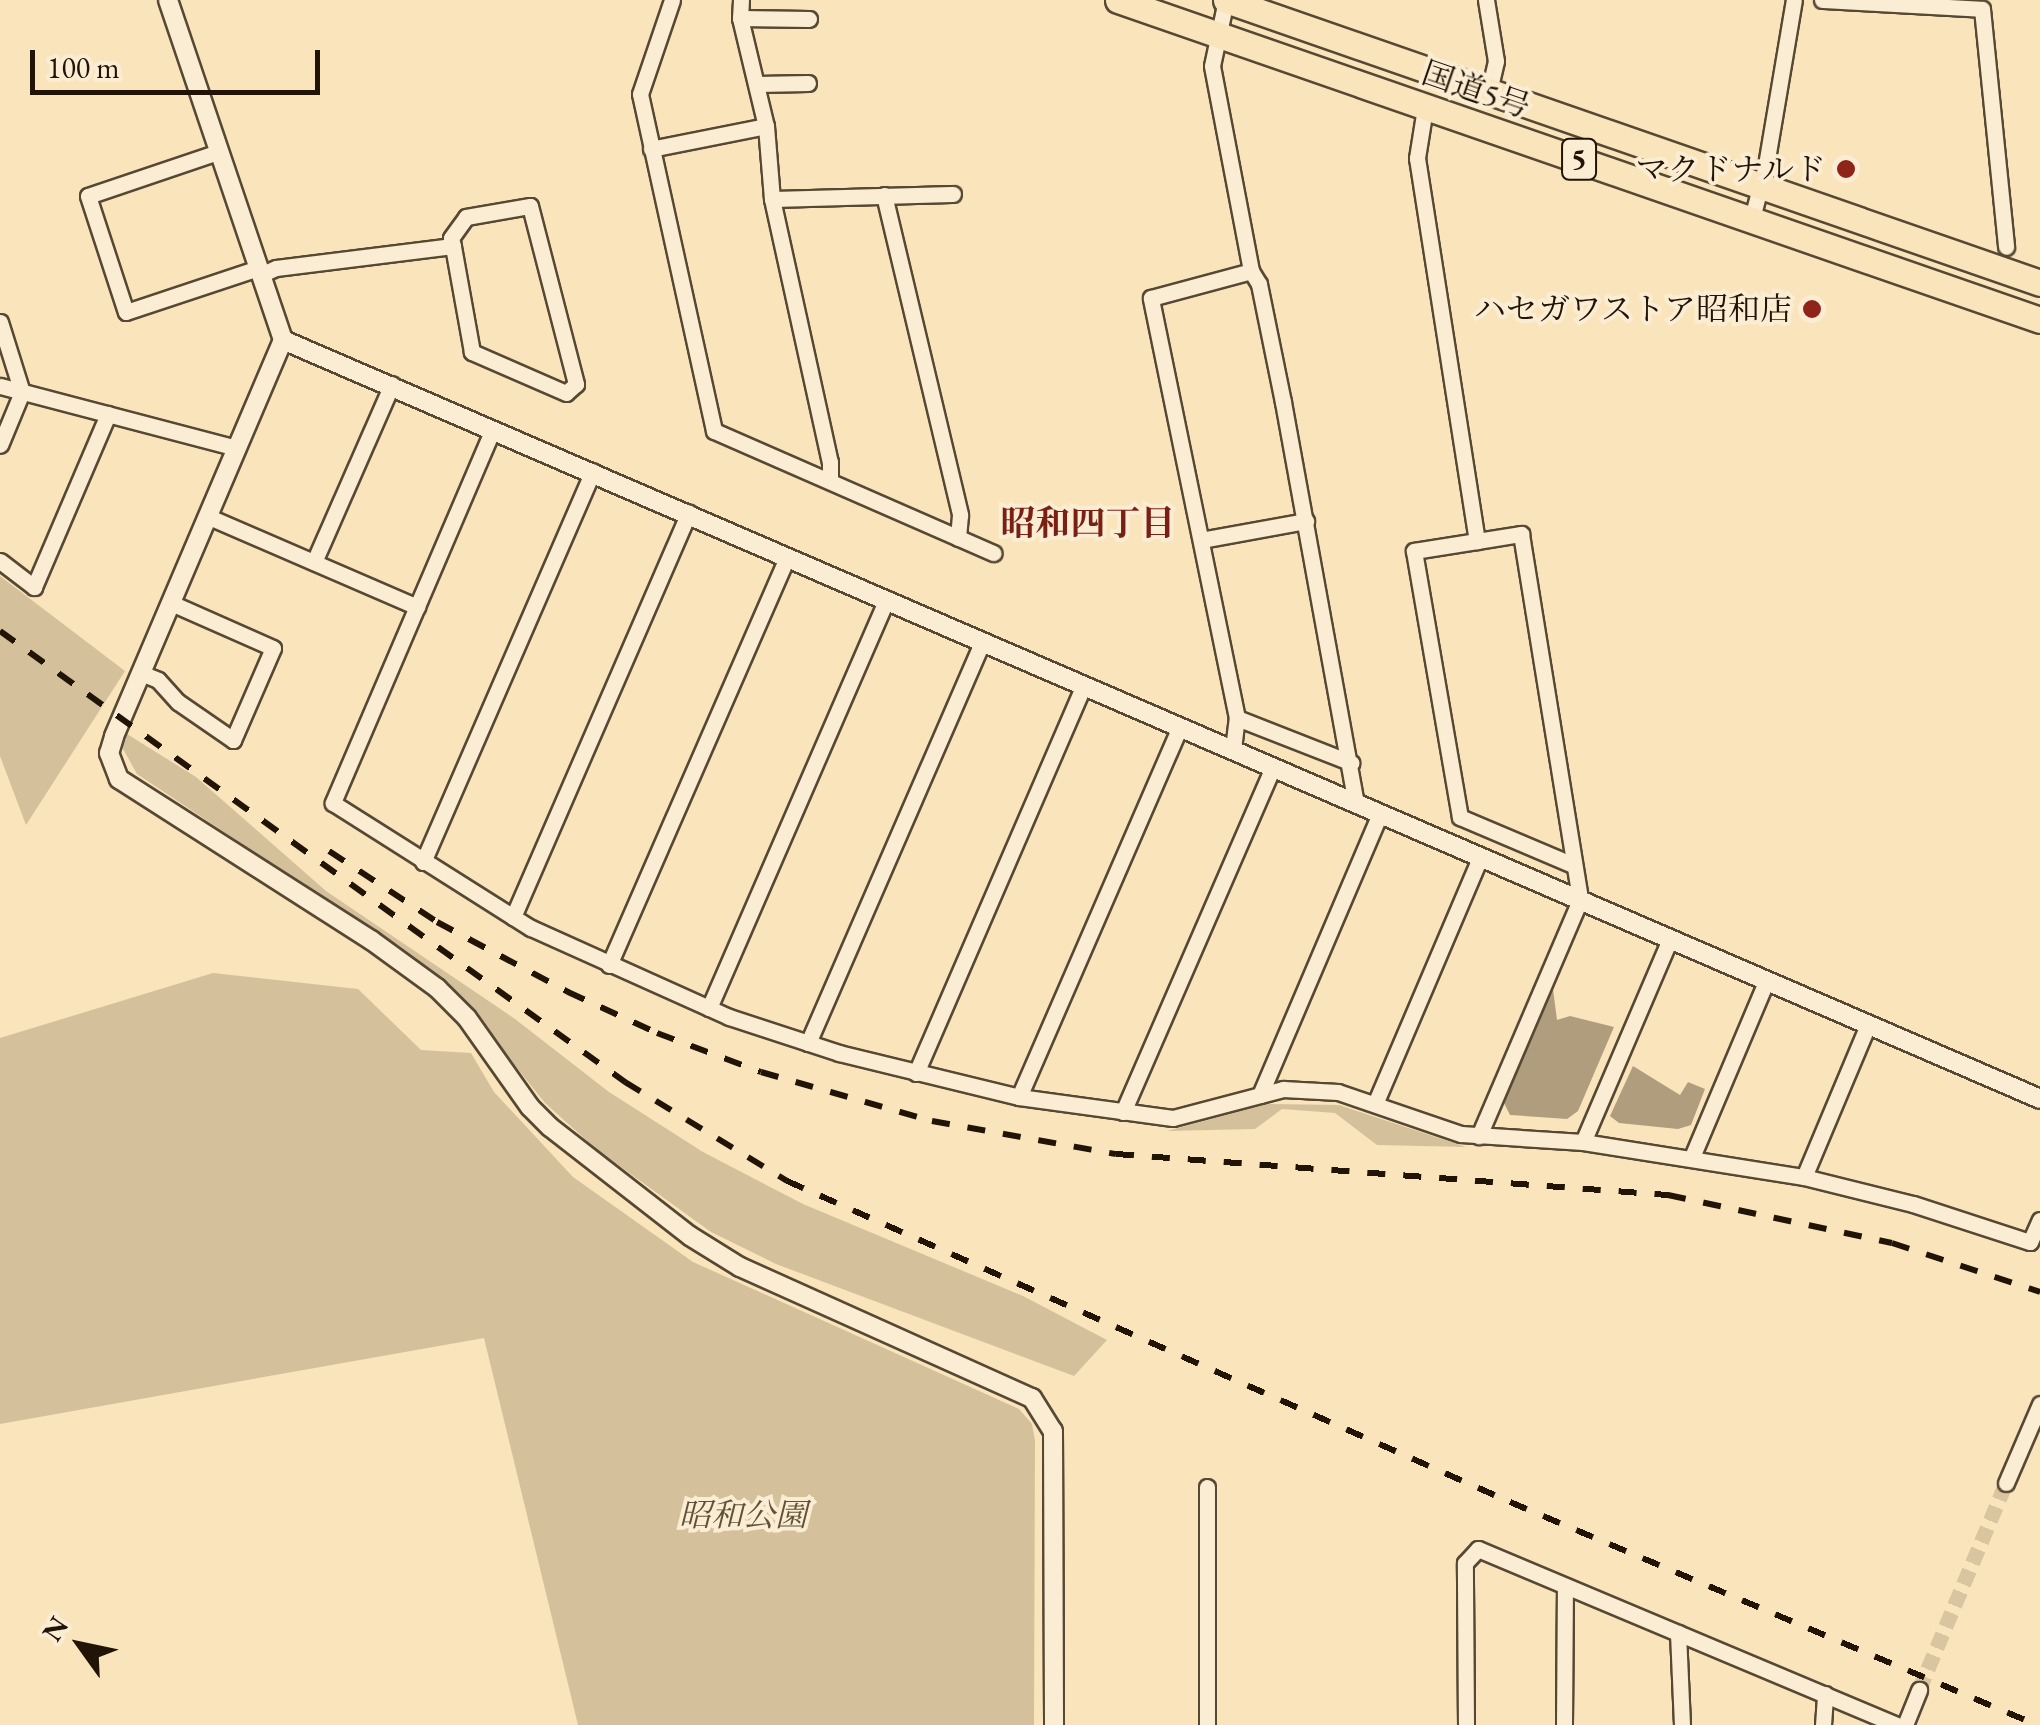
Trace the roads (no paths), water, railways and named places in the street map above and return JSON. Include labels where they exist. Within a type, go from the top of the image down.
[{"type":"highway","name":"国道5号","points":[[1118,0],[2040,320]]},
{"type":"highway","name":"国道5号","points":[[1226,0],[2040,283]]},
{"type":"street","points":[[168,0],[283,340],[109,753],[119,779],[371,940],[436,988],[467,1018],[530,1107],[550,1127],[690,1236],[740,1266],[1032,1398],[1053,1431],[1054,1725]]},
{"type":"street","points":[[672,0],[640,94],[714,431],[993,553]]},
{"type":"street","points":[[742,0],[740,18],[766,126],[772,199],[830,482]]},
{"type":"street","points":[[1226,0],[1212,66],[1251,270],[1259,284],[1306,521],[1352,763],[1356,803]]},
{"type":"street","points":[[1486,0],[1496,61],[1489,92]]},
{"type":"street","points":[[1752,218],[1761,188],[1794,0]]},
{"type":"street","points":[[1822,0],[1982,9],[2006,248]]},
{"type":"street","points":[[740,18],[809,19]]},
{"type":"street","points":[[757,84],[808,83]]},
{"type":"street","points":[[1425,108],[1417,158],[1477,541]]},
{"type":"street","points":[[651,150],[766,126]]},
{"type":"street","points":[[218,152],[88,196],[126,312],[259,271],[454,246]]},
{"type":"street","points":[[772,199],[953,194]]},
{"type":"street","points":[[884,195],[960,516],[958,538]]},
{"type":"street","points":[[530,206],[576,384],[566,393],[472,352],[454,246],[452,238],[466,216],[530,206]]},
{"type":"street","points":[[1233,749],[1237,718],[1151,298],[1251,270]]},
{"type":"street","points":[[0,322],[6,356],[22,392],[0,445]]},
{"type":"street","points":[[283,340],[2040,1099]]},
{"type":"street","points":[[314,562],[392,384]]},
{"type":"street","points":[[0,386],[237,448]]},
{"type":"street","points":[[0,561],[34,587],[108,414]]},
{"type":"street","points":[[493,429],[333,804],[513,917],[710,1008],[808,1043],[916,1074],[1018,1096],[1172,1118],[1283,1089],[1338,1092],[1479,1136],[1583,1142],[1804,1176],[1914,1204],[2030,1242],[2040,1220]]},
{"type":"street","points":[[423,862],[593,471]]},
{"type":"street","points":[[513,917],[689,514]]},
{"type":"street","points":[[207,516],[417,608]]},
{"type":"street","points":[[1201,540],[1306,521]]},
{"type":"street","points":[[1462,848],[1414,550],[1521,534],[1580,900],[1479,1136]]},
{"type":"street","points":[[610,965],[788,556]]},
{"type":"street","points":[[710,1008],[886,598]]},
{"type":"street","points":[[141,673],[158,680],[178,702],[232,740],[273,648],[171,603]]},
{"type":"street","points":[[808,1043],[983,640]]},
{"type":"street","points":[[916,1074],[1084,685]]},
{"type":"street","points":[[1237,718],[1352,763]]},
{"type":"street","points":[[1018,1096],[1180,726]]},
{"type":"street","points":[[1124,1112],[1273,768]]},
{"type":"street","points":[[1260,1095],[1380,813]]},
{"type":"street","points":[[1460,817],[1574,865]]},
{"type":"street","points":[[1376,1104],[1481,856]]},
{"type":"street","points":[[1583,1142],[1670,940]]},
{"type":"street","points":[[1692,1156],[1766,982]]},
{"type":"street","points":[[1804,1176],[1868,1025]]},
{"type":"street","points":[[2006,1482],[2040,1404]]},
{"type":"street","points":[[1207,1487],[1207,1725]]},
{"type":"street","points":[[1466,1725],[1465,1564],[1478,1549],[1896,1725]]},
{"type":"street","points":[[1564,1725],[1565,1586]]},
{"type":"street","points":[[1678,1633],[1682,1725]]},
{"type":"street","points":[[1906,1725],[1918,1690]]},
{"type":"street","points":[[1823,1725],[1825,1694]]},
{"type":"tunnel","points":[[1919,1690],[2006,1483]]},
{"type":"railway","points":[[0,631],[625,1082],[787,1181],[1510,1502],[2037,1725]]},
{"type":"railway","points":[[329,851],[437,922],[568,992],[657,1033],[761,1072],[932,1121],[1116,1154],[1668,1195],[1892,1243],[2040,1292]]},
{"type":"place","name":"マクドナルド","points":[[1846,169]]},
{"type":"place","name":"ハセガワストア昭和店","points":[[1812,309]]},
{"type":"district","name":"昭和四丁目","points":[[1088,523]]},
{"type":"park label","name":"昭和公園","points":[[743,1515]]}]
